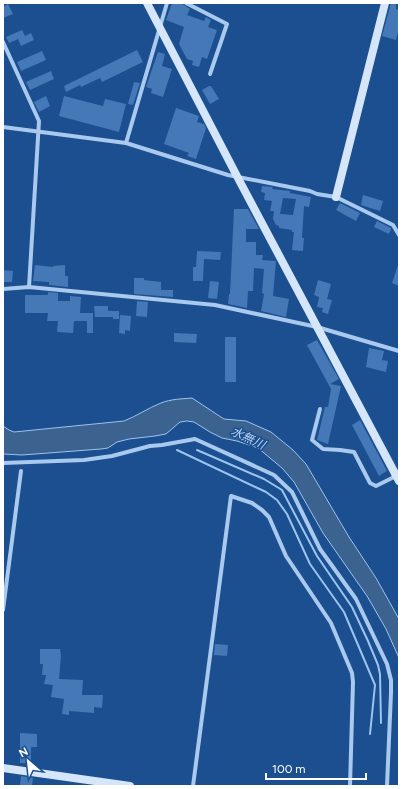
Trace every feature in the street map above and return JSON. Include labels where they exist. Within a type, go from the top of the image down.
[{"type":"street","points":[[147,3],[398,479],[376,486],[370,482],[354,452],[323,449],[312,440],[320,409]]},
{"type":"street","points":[[126,143],[167,3]]},
{"type":"street","points":[[186,3],[227,24],[210,74]]},
{"type":"street","points":[[336,197],[385,3]]},
{"type":"street","points":[[3,42],[39,121],[29,287]]},
{"type":"street","points":[[3,127],[126,143],[180,161],[237,176],[336,197],[393,225],[399,235]]},
{"type":"street","points":[[3,289],[29,287],[215,305],[317,327],[399,351]]},
{"type":"street","points":[[3,464],[84,460],[112,456],[150,446],[162,446],[195,439],[274,475],[279,479],[292,492],[320,549],[356,599],[387,664],[391,680],[391,693],[387,786]]},
{"type":"street","points":[[3,610],[21,471]]},
{"type":"street","points":[[192,786],[231,496],[252,503],[269,517],[286,556],[331,623],[349,666],[353,682],[350,786]]},
{"type":"street","points":[[3,768],[130,786]]},
{"type":"water","name":"水無川","points":[[192,398],[224,419],[246,421],[271,432],[293,450],[306,464],[349,537],[376,578],[399,619],[399,658],[386,629],[367,596],[323,533],[294,482],[282,468],[258,448],[222,438],[194,422],[187,421],[180,422],[166,434],[129,439],[117,442],[108,448],[22,455],[3,454],[3,426],[14,432],[124,421],[156,405],[176,399]]},
{"type":"building","points":[[172,3],[181,3],[190,9],[187,15],[204,21],[206,17],[211,20],[208,27],[217,30],[207,59],[202,57],[199,67],[192,65],[193,61],[187,59],[179,44],[184,27],[166,20]]},
{"type":"building","points":[[391,3],[396,3],[396,9],[399,10],[399,28],[396,40],[382,36]]},
{"type":"building","points":[[8,4],[13,14],[3,18],[3,7]]},
{"type":"building","points":[[22,30],[25,36],[31,33],[34,40],[21,46],[18,39],[9,43],[6,37]]},
{"type":"building","points":[[137,50],[143,62],[102,82],[100,78],[66,92],[64,86]]},
{"type":"building","points":[[42,51],[46,60],[21,71],[17,62]]},
{"type":"building","points":[[158,52],[165,54],[162,66],[172,69],[163,97],[151,93],[152,89],[146,87]]},
{"type":"building","points":[[51,71],[54,79],[30,90],[26,82]]},
{"type":"building","points":[[134,82],[140,83],[133,105],[128,104]]},
{"type":"building","points":[[211,86],[219,99],[210,104],[202,90]]},
{"type":"building","points":[[46,96],[50,106],[39,112],[34,102]]},
{"type":"building","points":[[64,96],[103,106],[105,99],[126,104],[119,132],[59,116]]},
{"type":"building","points":[[176,108],[199,116],[197,122],[204,124],[206,128],[196,159],[187,156],[189,153],[164,144]]},
{"type":"building","points":[[262,186],[273,187],[272,189],[290,191],[290,193],[311,197],[309,207],[304,206],[302,238],[304,238],[303,251],[292,250],[294,232],[292,232],[292,230],[279,228],[279,226],[276,225],[273,219],[274,211],[270,211],[272,201],[264,200],[265,193],[261,192]],"holes":[[[283,198],[296,199],[293,215],[280,214]]]},
{"type":"building","points":[[363,195],[383,201],[380,211],[361,205]]},
{"type":"building","points":[[340,203],[360,213],[356,221],[336,210]]},
{"type":"building","points":[[234,209],[248,209],[259,229],[246,229],[246,242],[256,242],[256,255],[263,255],[262,260],[276,261],[273,296],[289,299],[286,317],[261,311],[264,294],[262,293],[264,269],[254,268],[253,291],[248,291],[247,308],[228,304],[230,294]]},
{"type":"building","points":[[377,221],[391,228],[389,234],[374,227]]},
{"type":"building","points":[[197,251],[221,252],[220,260],[204,259],[203,281],[193,281],[193,267],[196,267]]},
{"type":"building","points":[[35,265],[53,267],[65,265],[65,276],[68,276],[68,287],[49,285],[49,282],[33,281]]},
{"type":"building","points":[[399,265],[399,286],[392,283]]},
{"type":"building","points":[[3,270],[13,271],[12,282],[3,282]]},
{"type":"building","points":[[134,278],[144,278],[144,280],[161,282],[161,290],[173,290],[173,297],[134,294]]},
{"type":"building","points":[[318,280],[331,284],[327,299],[332,300],[328,314],[322,312],[323,308],[317,307],[319,297],[314,295]]},
{"type":"building","points":[[210,281],[219,282],[217,299],[208,298]]},
{"type":"building","points":[[48,292],[58,293],[58,301],[70,301],[70,296],[81,297],[80,313],[93,313],[93,333],[87,333],[87,321],[74,321],[73,333],[57,332],[58,321],[47,321],[48,313],[25,313],[25,295],[48,295]]},
{"type":"building","points":[[137,301],[148,302],[147,317],[136,316]]},
{"type":"building","points":[[94,306],[108,306],[108,311],[119,311],[119,319],[113,319],[113,317],[95,317]]},
{"type":"building","points":[[120,315],[131,316],[130,331],[125,330],[125,334],[119,333]]},
{"type":"building","points":[[174,333],[197,334],[196,343],[174,342]]},
{"type":"building","points":[[225,337],[236,337],[236,382],[225,382]]},
{"type":"building","points":[[317,340],[339,379],[330,384],[341,386],[328,444],[317,440],[325,407],[328,407],[331,389],[307,345]]},
{"type":"building","points":[[369,348],[384,351],[382,360],[388,361],[386,372],[366,367]]},
{"type":"building","points":[[360,420],[387,471],[379,476],[352,425]]},
{"type":"building","points":[[215,644],[228,645],[227,656],[214,655]]},
{"type":"building","points":[[40,649],[60,649],[61,656],[59,679],[83,680],[82,695],[103,695],[102,708],[94,707],[94,713],[69,711],[69,715],[62,714],[64,699],[51,697],[53,685],[44,684],[46,675],[42,675],[43,664],[40,664]]},
{"type":"building","points":[[20,733],[37,734],[37,747],[31,747],[31,763],[20,763]]},
{"type":"building","points":[[21,776],[33,778],[32,786],[20,786]]},
{"type":"waterway","points":[[177,450],[266,492],[277,500],[287,514],[310,564],[344,612],[375,685],[370,734]]},
{"type":"waterway","points":[[197,450],[264,479],[282,490],[317,556],[352,607],[368,641],[380,674],[381,723]]}]
